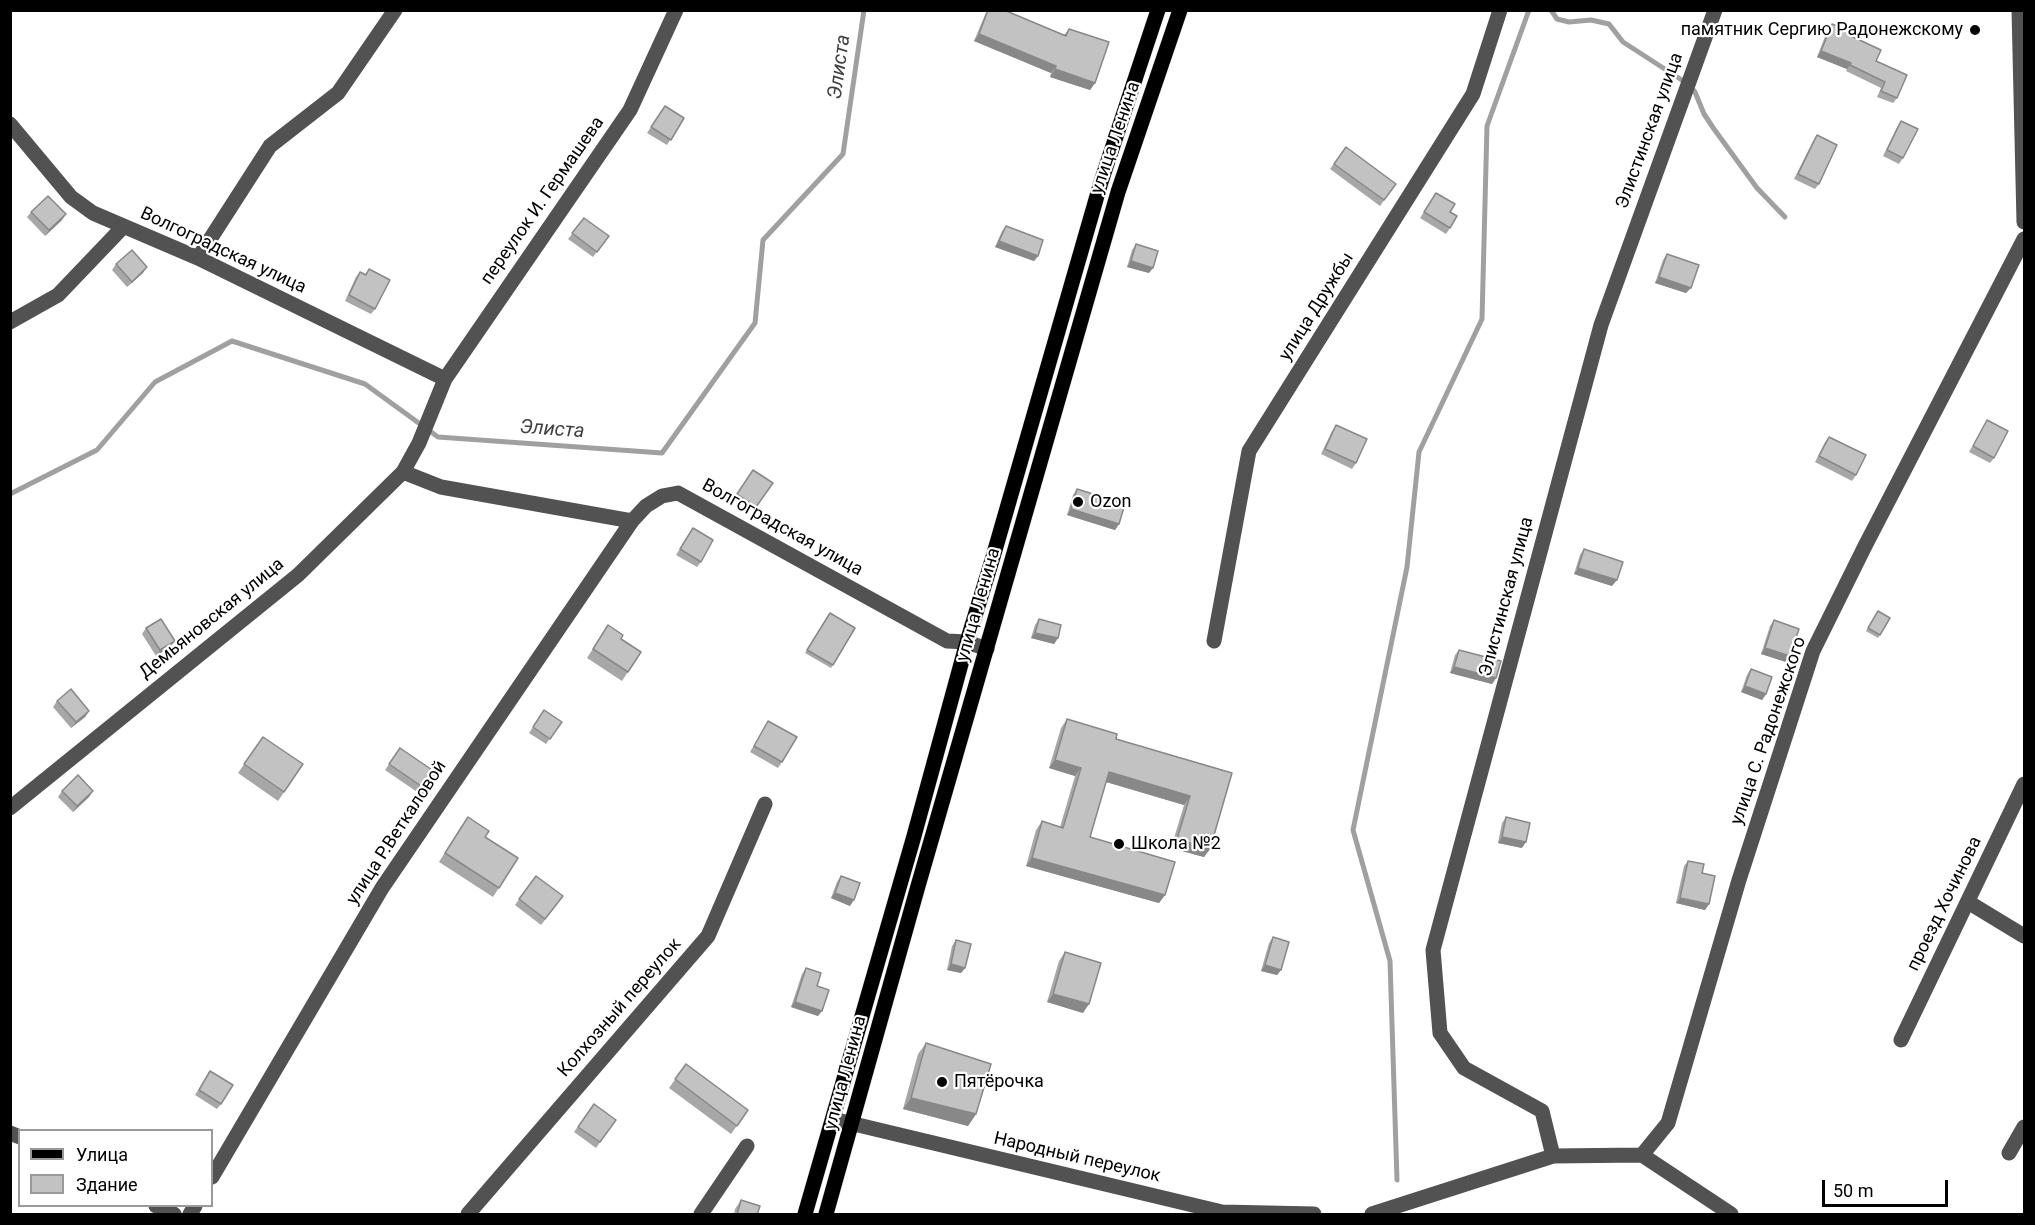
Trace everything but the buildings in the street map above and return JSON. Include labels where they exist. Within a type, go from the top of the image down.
[{"type":"main road","name":"улица Ленина","points":[[805,1215],[967,642],[1101,182],[1158,10]]},
{"type":"main road","name":"улица Ленина","points":[[826,1215],[918,886],[1118,192],[1180,10]]},
{"type":"street","points":[[198,258],[270,146],[338,93],[394,10]]},
{"type":"street","name":"переулок И. Гермашева","points":[[419,443],[445,379],[630,110],[676,10]]},
{"type":"street","name":"улица Дружбы","points":[[1214,641],[1249,451],[1473,94],[1500,10]]},
{"type":"street","name":"Элистинская улица","points":[[1553,1156],[1542,1111],[1464,1068],[1440,1033],[1433,950],[1600,325],[1715,10]]},
{"type":"street","points":[[2019,10],[2025,222]]},
{"type":"street","name":"Волгоградская улица","points":[[10,124],[71,197],[93,213],[198,258],[445,379]]},
{"type":"street","points":[[10,322],[57,295],[123,227]]},
{"type":"street","name":"улица С. Радонежского","points":[[1642,1155],[1668,1123],[1739,880],[1813,651],[1865,546],[2025,239]]},
{"type":"street","name":"Демьяновская улица","points":[[10,808],[298,575],[403,472],[419,443]]},
{"type":"street","points":[[403,472],[441,487],[632,521]]},
{"type":"street","name":"Волгоградская улица","points":[[632,521],[646,506],[662,496],[678,493],[947,641],[967,642],[987,649]]},
{"type":"street","name":"улица Р.Веткаловой","points":[[213,1176],[382,888],[632,521]]},
{"type":"street","name":"проезд Хочинова","points":[[1901,1040],[2025,784]]},
{"type":"street","name":"Колхозный переулок","points":[[468,1215],[708,936],[765,804]]},
{"type":"street","points":[[1968,902],[2025,936]]},
{"type":"street","name":"Народный переулок","points":[[833,1119],[1222,1212],[1314,1215]]},
{"type":"street","points":[[2009,1153],[2025,1127]]},
{"type":"street","points":[[701,1215],[747,1146]]},
{"type":"street","points":[[1383,1213],[1553,1156],[1642,1155],[1731,1215]]},
{"type":"street","points":[[158,1207],[174,1215]]},
{"type":"waterway","name":"Элиста","points":[[10,494],[97,450],[155,382],[232,341],[365,384],[438,437],[662,453],[755,323],[763,240],[843,154],[864,10]]},
{"type":"waterway","points":[[1397,1180],[1390,961],[1353,830],[1407,567],[1419,452],[1482,319],[1487,126],[1529,10]]},
{"type":"waterway","points":[[1551,10],[1557,19],[1569,22],[1591,20],[1609,24],[1623,42],[1688,84],[1695,92],[1704,114],[1757,188],[1785,217]]},
{"type":"place","name":"памятник Сергию Радонежскому","points":[[1975,30]]},
{"type":"place","name":"Ozon","points":[[1078,502]]},
{"type":"place","name":"Школа №2","points":[[1119,844]]},
{"type":"place","name":"Пятёрочка","points":[[942,1082]]}]
